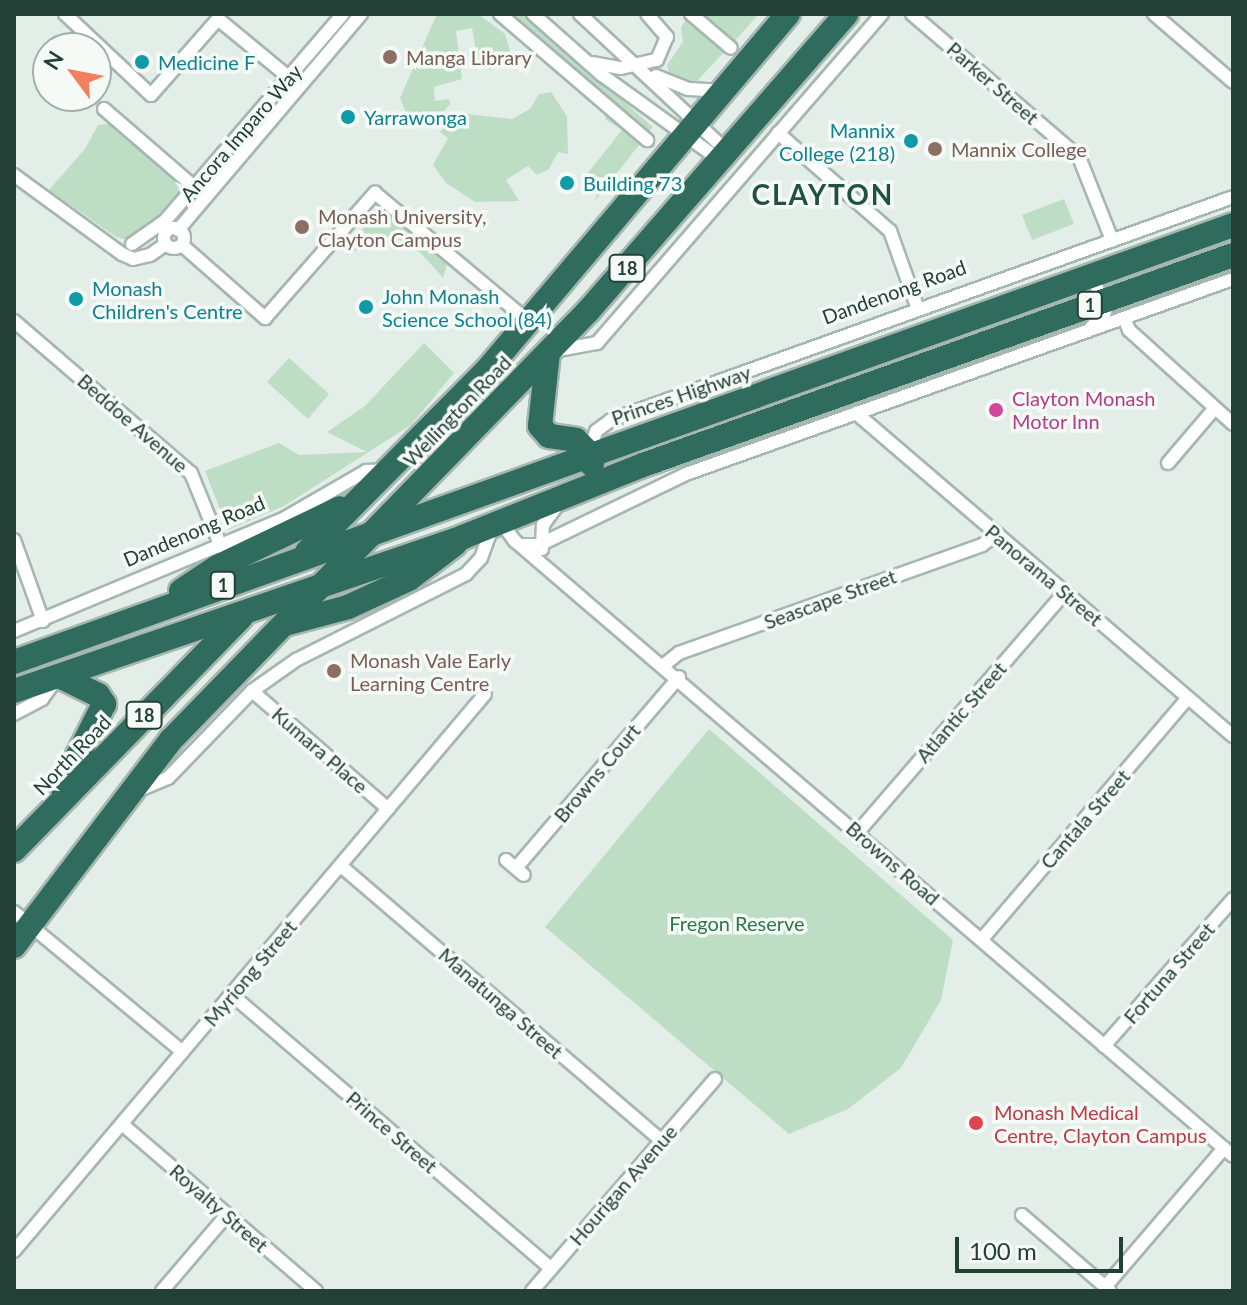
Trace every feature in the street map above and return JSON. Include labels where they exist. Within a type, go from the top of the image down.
[{"type":"highway","name":"Wellington Road","points":[[301,557],[389,470],[528,321],[788,14]]},
{"type":"highway","name":"Wellington Road","points":[[321,586],[549,352],[846,14]]},
{"type":"highway","name":"Princes Highway","points":[[146,614],[1233,225]]},
{"type":"highway","name":"1","points":[[14,691],[463,537],[598,482],[1224,258]]},
{"type":"highway","points":[[549,352],[540,426],[549,436],[576,440],[589,453],[598,482]]},
{"type":"highway","points":[[146,614],[217,567],[368,490]]},
{"type":"highway","points":[[283,625],[348,607],[409,579],[463,537]]},
{"type":"highway","name":"North Road","points":[[14,850],[301,557]]},
{"type":"highway","name":"18","points":[[14,946],[23,919],[190,720],[321,586]]},
{"type":"highway","name":"1","points":[[14,662],[146,614]]},
{"type":"highway","points":[[46,817],[104,704],[98,695],[59,678]]},
{"type":"street","points":[[65,14],[151,95],[218,19],[294,81]]},
{"type":"street","name":"Ancora Imparo Way","points":[[166,244],[166,233],[178,230],[343,14]]},
{"type":"street","name":"Ancora Imparo Way","points":[[132,244],[164,222],[194,186],[361,14]]},
{"type":"street","points":[[500,14],[647,140]]},
{"type":"street","points":[[533,14],[589,62],[690,127],[724,156]]},
{"type":"street","points":[[580,14],[644,69],[690,127]]},
{"type":"street","points":[[644,69],[657,60],[666,46],[663,28],[647,14]]},
{"type":"street","points":[[691,14],[731,48]]},
{"type":"street","points":[[549,352],[597,343],[882,14]]},
{"type":"street","name":"Parker Street","points":[[912,14],[1079,157],[1112,240]]},
{"type":"street","points":[[1154,14],[1233,82]]},
{"type":"street","points":[[589,62],[613,68],[644,69],[689,89],[722,91]]},
{"type":"street","points":[[108,112],[205,196]]},
{"type":"street","points":[[778,133],[890,231],[918,309]]},
{"type":"street","points":[[14,175],[133,259],[166,244],[182,245],[265,318],[375,193],[528,321]]},
{"type":"street","name":"Dandenong Road","points":[[589,453],[594,434],[608,422],[1233,197]]},
{"type":"street","points":[[178,230],[184,237],[182,245]]},
{"type":"street","points":[[1196,293],[1224,258]]},
{"type":"street","points":[[1084,334],[1104,314],[1103,300],[1093,275]]},
{"type":"street","points":[[520,544],[541,544],[662,484],[1233,279]]},
{"type":"street","points":[[1125,320],[1129,330],[1233,424]]},
{"type":"street","name":"Beddoe Avenue","points":[[14,321],[191,473],[221,547]]},
{"type":"street","points":[[1168,463],[1215,408]]},
{"type":"street","name":"Panorama Street","points":[[856,413],[1233,736]]},
{"type":"street","points":[[768,420],[803,432]]},
{"type":"street","name":"Dandenong Road","points":[[14,631],[221,547],[312,504],[361,473],[389,470]]},
{"type":"street","points":[[541,544],[544,523],[565,496]]},
{"type":"street","points":[[129,793],[168,778],[252,691],[332,639],[466,574],[481,558],[497,524]]},
{"type":"street","name":"Browns Road","points":[[497,524],[1230,1151]]},
{"type":"street","name":"Seascape Street","points":[[664,665],[679,653],[982,545],[997,534]]},
{"type":"street","points":[[14,540],[43,621]]},
{"type":"street","name":"Browns Road","points":[[541,544],[554,570]]},
{"type":"street","name":"Atlantic Street","points":[[858,832],[1065,592]]},
{"type":"street","name":"Browns Court","points":[[515,868],[679,677]]},
{"type":"street","points":[[14,714],[42,699],[59,678]]},
{"type":"street","name":"Kumara Place","points":[[252,691],[388,809]]},
{"type":"street","name":"Myriong Street","points":[[14,1251],[485,694]]},
{"type":"street","name":"Cantala Street","points":[[982,939],[1188,698]]},
{"type":"street","name":"Manatunga Street","points":[[341,866],[662,1141]]},
{"type":"street","name":"Fortuna Street","points":[[1104,1046],[1233,899]]},
{"type":"street","points":[[23,919],[181,1055]]},
{"type":"street","name":"Prince Street","points":[[232,995],[551,1268]]},
{"type":"street","name":"Hourigan Avenue","points":[[532,1291],[715,1079]]},
{"type":"street","name":"Royalty Street","points":[[122,1124],[316,1291]]},
{"type":"street","points":[[1022,1215],[1108,1289],[1230,1151]]},
{"type":"street","points":[[162,1291],[227,1215]]},
{"type":"green space","points":[[437,14],[478,14],[505,34],[511,54],[489,70],[487,60],[478,62],[472,28],[456,31],[462,79],[434,87],[435,101],[449,99],[450,104],[429,128],[406,113],[400,98]]},
{"type":"green space","points":[[506,14],[522,14],[653,127],[647,134]]},
{"type":"green space","points":[[697,14],[759,14],[732,44]]},
{"type":"green space","points":[[689,16],[727,49],[697,81],[684,83],[669,73],[667,65],[683,42],[681,27]]},
{"type":"green space","points":[[551,92],[567,116],[568,154],[558,152],[549,169],[537,175],[528,166],[506,180],[519,201],[475,202],[446,183],[433,165],[448,138],[440,132],[446,122],[459,113],[512,119],[530,109],[539,94]]},
{"type":"green space","points":[[607,111],[642,141],[595,201],[598,191],[583,179],[622,130],[605,119]]},
{"type":"green space","points":[[109,124],[185,188],[132,241],[116,237],[49,190],[85,149],[98,125]]},
{"type":"green space","points":[[1064,199],[1074,224],[1032,240],[1022,215]]},
{"type":"green space","points":[[382,209],[447,264],[443,278],[421,253],[391,235],[346,255],[374,210]]},
{"type":"green space","points":[[424,343],[454,373],[411,425],[284,506],[228,530],[205,471],[279,443],[299,455],[367,452],[327,432],[365,406]]},
{"type":"green space","points":[[289,358],[329,394],[308,419],[267,382]]},
{"type":"green space","name":"Fregon Reserve","points":[[709,729],[953,940],[941,1000],[901,1068],[848,1109],[789,1134],[545,927]]},
{"type":"place","name":"Manga Library","points":[[390,57]]},
{"type":"place","name":"Medicine F","points":[[142,62]]},
{"type":"place","name":"Yarrawonga","points":[[348,117]]},
{"type":"place","name":"Mannix College (218)","points":[[911,141]]},
{"type":"place","name":"Mannix College","points":[[935,149]]},
{"type":"place","name":"Building 73","points":[[567,183]]},
{"type":"place","name":"Monash University, Clayton Campus","points":[[302,227]]},
{"type":"place","name":"Monash Children's Centre","points":[[76,299]]},
{"type":"place","name":"John Monash Science School (84)","points":[[366,307]]},
{"type":"place","name":"Clayton Monash Motor Inn","points":[[996,410]]},
{"type":"place","name":"Monash Vale Early Learning Centre","points":[[334,671]]},
{"type":"place","name":"Monash Medical Centre, Clayton Campus","points":[[976,1123]]},
{"type":"district","name":"CLAYTON","points":[[823,194]]}]
